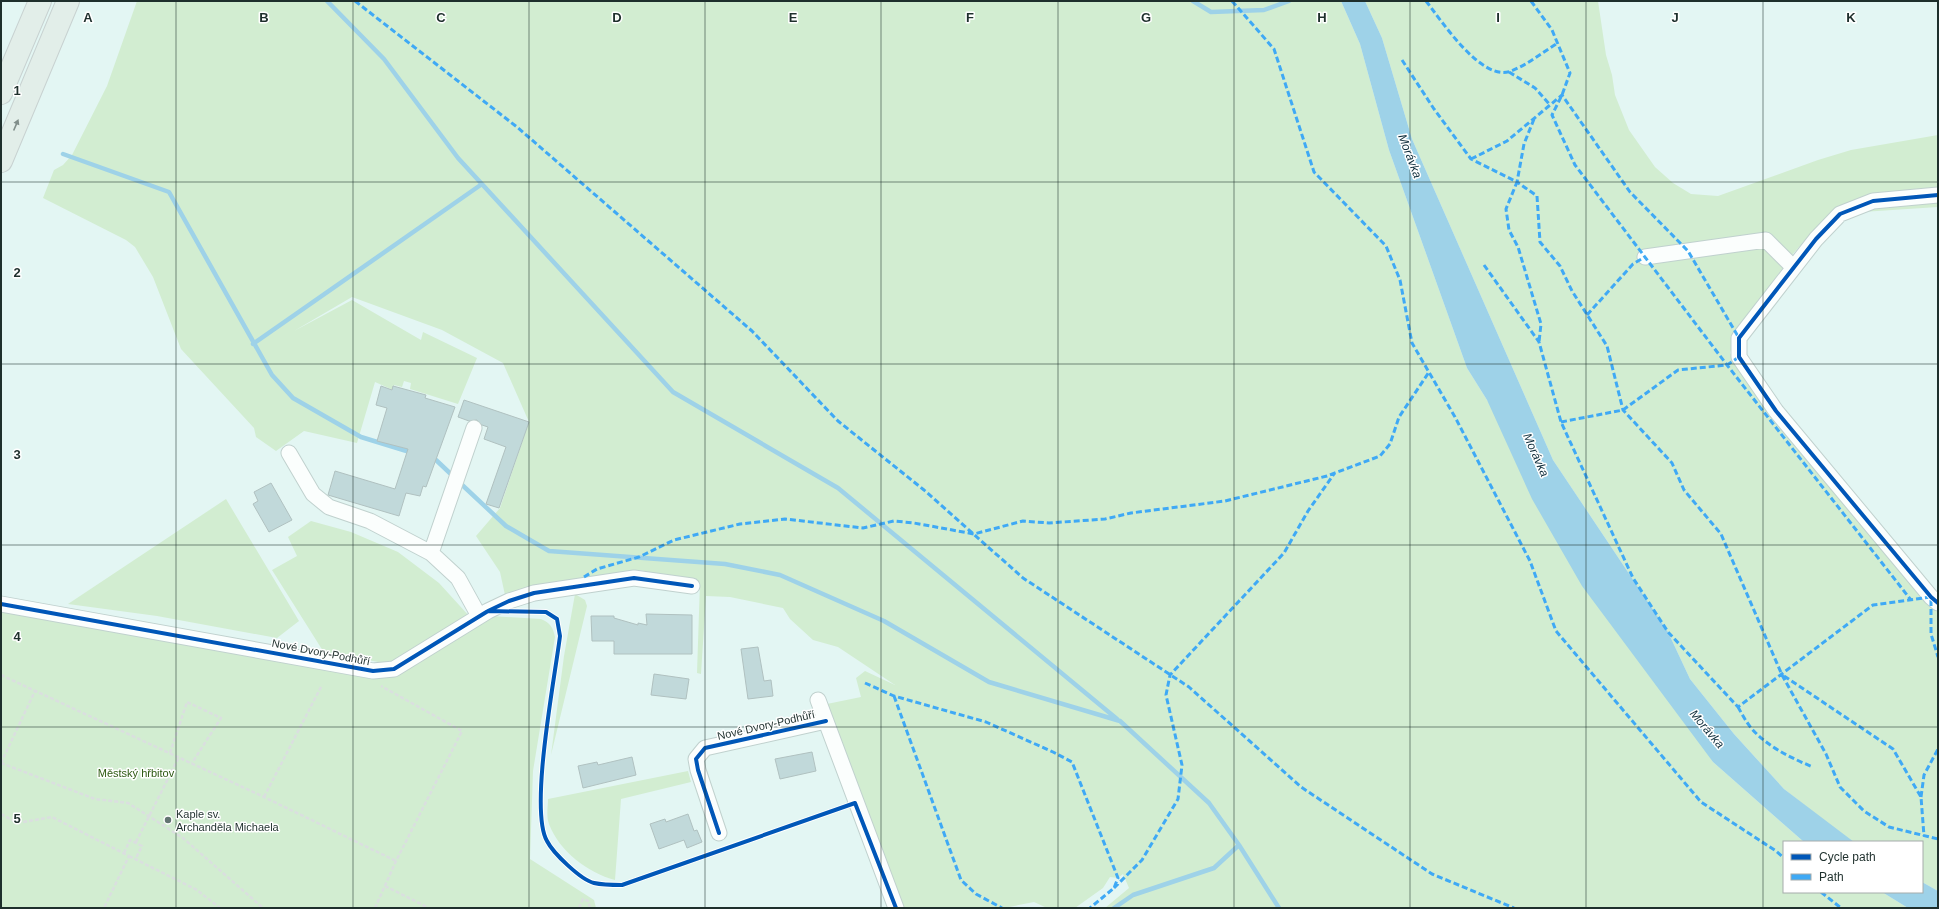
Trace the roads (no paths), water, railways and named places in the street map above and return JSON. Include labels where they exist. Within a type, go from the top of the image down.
[{"type":"highway","points":[[1,93],[40,1]]},
{"type":"highway","points":[[1,161],[68,1]]},
{"type":"street","points":[[1938,195],[1873,201],[1840,214],[1816,239],[1739,338],[1739,357],[1776,412],[1931,597],[1938,603]]},
{"type":"street","points":[[1645,257],[1766,240],[1794,267]]},
{"type":"street","points":[[430,553],[474,428]]},
{"type":"street","points":[[289,453],[313,494],[328,507],[370,521],[430,553],[458,578],[479,616]]},
{"type":"street","name":"Nové Dvory-Podhůří","points":[[1,604],[373,671],[394,669],[479,616],[509,601],[534,593],[634,578],[692,586]]},
{"type":"street","name":"Nové Dvory-Podhůří","points":[[818,700],[896,908]]},
{"type":"street","name":"Nové Dvory-Podhůří","points":[[719,833],[696,759],[705,748],[826,721]]},
{"type":"water","name":"Morávka","points":[[1341,1],[1365,1],[1382,38],[1412,139],[1553,460],[1668,632],[1690,679],[1734,734],[1784,789],[1853,841],[1803,841],[1713,762],[1582,586],[1532,499],[1487,400],[1467,368],[1389,150],[1360,44]]},
{"type":"water","points":[[1923,883],[1938,891],[1938,908],[1908,908],[1884,893],[1923,893]]},
{"type":"waterway","points":[[327,1],[384,59],[458,158],[673,392],[838,488],[1117,719]]},
{"type":"waterway","points":[[1193,1],[1211,12],[1264,10],[1289,1]]},
{"type":"waterway","points":[[63,154],[169,192],[272,375],[293,398],[361,437],[413,453]]},
{"type":"waterway","points":[[253,344],[482,184]]},
{"type":"waterway","points":[[432,459],[436,460],[454,477]]},
{"type":"waterway","points":[[459,482],[506,526],[549,551],[725,564],[780,575],[884,621],[989,682],[1120,721],[1209,803],[1239,845],[1279,908]]},
{"type":"waterway","points":[[1114,908],[1133,895],[1214,868],[1239,845]]},
{"type":"place","name":"Kaple sv. Archanděla Michaela","points":[[168,820]]},
{"type":"park label","name":"Městský hřbitov","points":[[136,773]]}]
